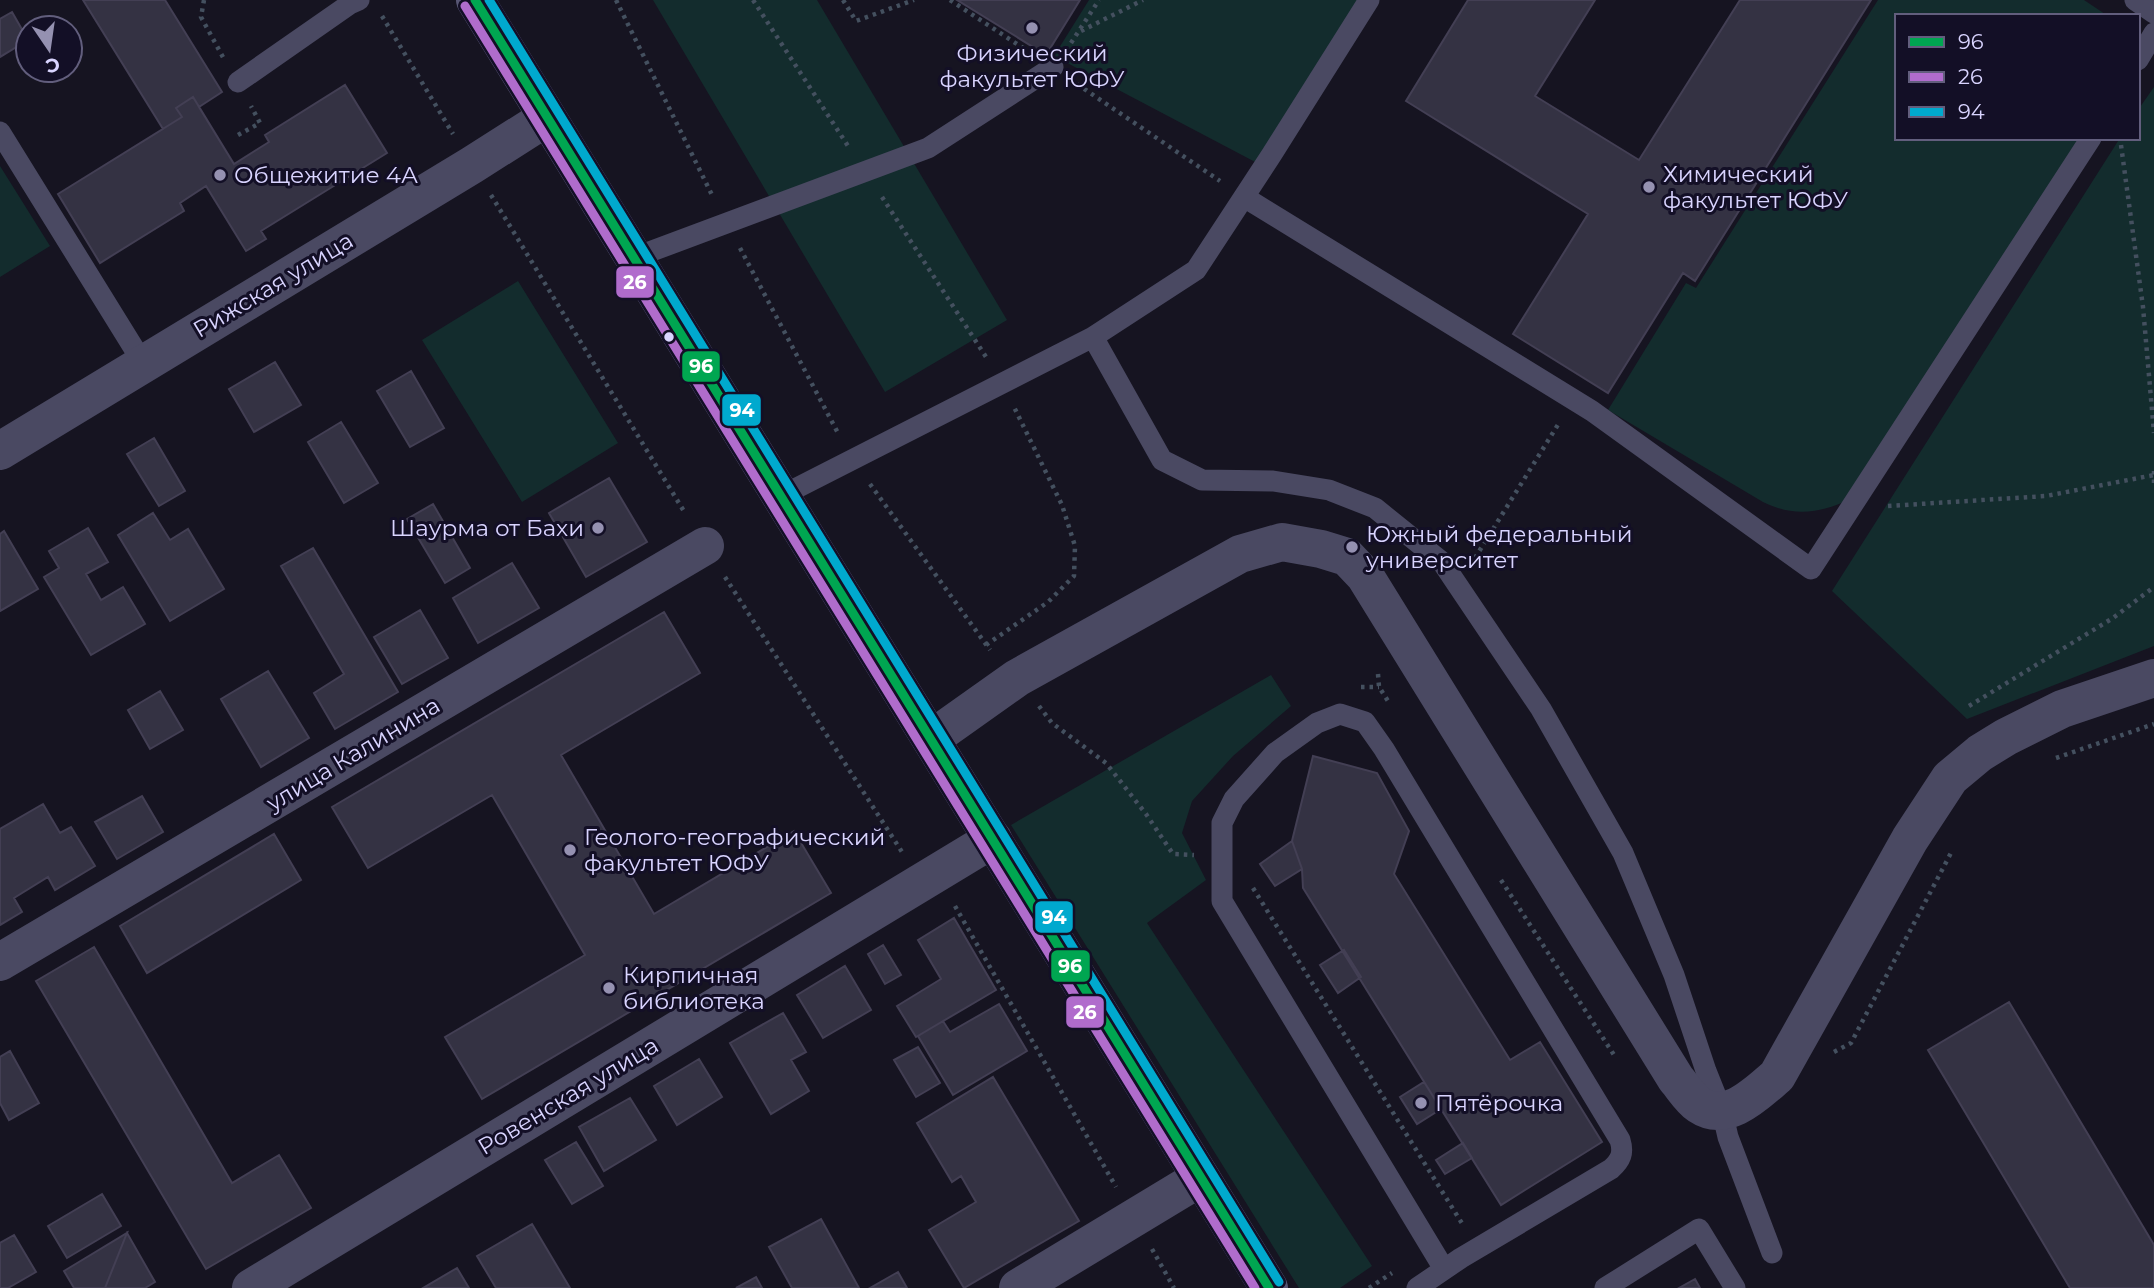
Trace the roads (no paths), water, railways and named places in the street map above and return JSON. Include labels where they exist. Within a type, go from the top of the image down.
[{"type":"main road","points":[[475,0],[1269,1288]]},
{"type":"street","name":"Рижская улица","points":[[0,451],[546,118]]},
{"type":"street","points":[[931,738],[1029,692],[1240,554],[1282,542],[1347,557],[1365,576],[1676,1080],[1700,1105],[1722,1111],[1748,1101],[1777,1076],[1910,839],[1950,778],[1980,753],[2062,709],[2154,678]]},
{"type":"street","name":"улица Калинина","points":[[0,961],[705,546]]},
{"type":"street","name":"Ровенская улица","points":[[251,1288],[993,839]]},
{"type":"street","points":[[1018,1288],[1200,1178]]},
{"type":"lane","points":[[238,82],[359,0]]},
{"type":"lane","points":[[781,496],[1093,337],[1196,270],[1369,0]]},
{"type":"lane","points":[[2135,0],[2154,13]]},
{"type":"lane","points":[[2140,57],[2154,33]]},
{"type":"lane","points":[[633,258],[928,148],[1053,67]]},
{"type":"lane","points":[[0,132],[143,363]]},
{"type":"lane","points":[[1244,197],[1573,399],[1811,569],[2090,140]]},
{"type":"lane","points":[[1093,337],[1161,460],[1202,480],[1273,481],[1329,490],[1375,508],[1442,562],[1541,709],[1623,853],[1674,975],[1722,1111],[1728,1137],[1772,1253]]},
{"type":"lane","points":[[1417,1288],[1611,1169],[1620,1161],[1622,1149],[1620,1140],[1384,749],[1365,722],[1340,714],[1317,723],[1275,753],[1234,799],[1222,823],[1223,901],[1444,1269]]},
{"type":"lane","points":[[1605,1288],[1699,1229],[1735,1288]]},
{"type":"place","name":"Физический факультет ЮФУ","points":[[1032,28]]},
{"type":"place","name":"Общежитие 4А","points":[[220,175]]},
{"type":"place","name":"Химический факультет ЮФУ","points":[[1649,187]]},
{"type":"place","name":"Шаурма от Бахи","points":[[598,528]]},
{"type":"place","name":"Южный федеральный университет","points":[[1352,547]]},
{"type":"place","name":"Геолого-географический факультет ЮФУ","points":[[570,850]]},
{"type":"place","name":"Кирпичная библиотека","points":[[609,988]]},
{"type":"place","name":"Пятёрочка","points":[[1421,1103]]}]
